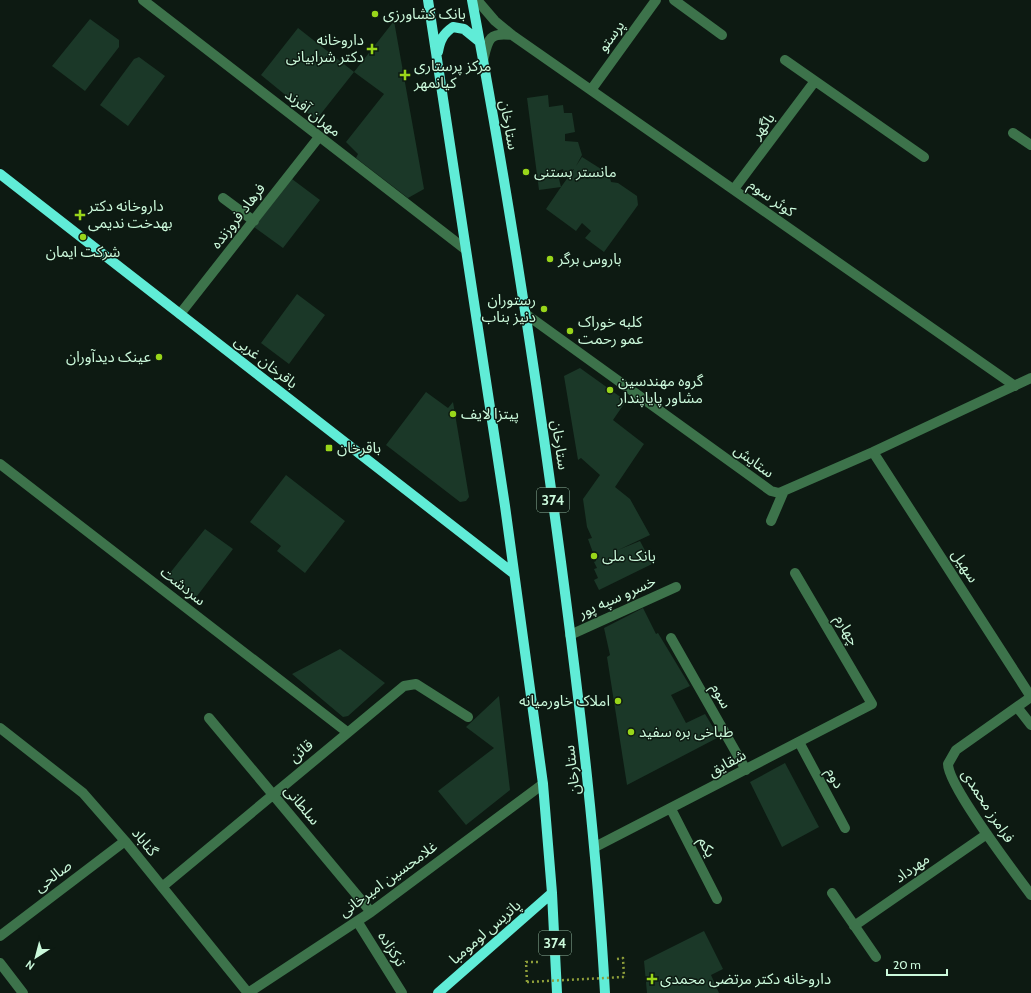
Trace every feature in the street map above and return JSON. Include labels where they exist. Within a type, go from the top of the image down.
[{"type":"main road","name":"ستارخان","points":[[428,0],[504,506],[543,784],[552,893],[557,993]]},
{"type":"main road","name":"ستارخان","points":[[472,0],[527,315],[570,635],[595,847],[605,993]]},
{"type":"main road","points":[[437,57],[440,42],[445,33],[453,27],[464,29],[480,42]]},
{"type":"main road","name":"باقرخان غربی","points":[[0,174],[513,573]]},
{"type":"main road","name":"پاتریس لومومبا","points":[[438,993],[552,893]]},
{"type":"street","name":"مهران آفرند","points":[[143,0],[465,249]]},
{"type":"street","name":"کوثر سوم","points":[[477,0],[495,21],[512,35],[1015,386]]},
{"type":"street","name":"پرستو","points":[[591,90],[656,0]]},
{"type":"street","points":[[674,0],[722,35]]},
{"type":"street","points":[[483,64],[487,45],[491,37],[498,33],[512,35]]},
{"type":"street","points":[[785,60],[924,157]]},
{"type":"street","name":"باگهر","points":[[734,190],[815,81]]},
{"type":"street","points":[[1013,132],[1031,145]]},
{"type":"street","name":"فرهاد فروزنده","points":[[180,314],[320,137]]},
{"type":"street","points":[[223,198],[254,221]]},
{"type":"street","name":"ستایش","points":[[527,315],[771,491],[782,493],[1031,378]]},
{"type":"street","name":"سهیل","points":[[873,452],[1031,697]]},
{"type":"street","name":"سردشت","points":[[0,464],[347,732]]},
{"type":"street","points":[[771,521],[782,493]]},
{"type":"street","name":"چهارم","points":[[795,572],[872,704]]},
{"type":"street","name":"خسرو سپه پور","points":[[570,635],[676,587]]},
{"type":"street","name":"سوم","points":[[671,638],[746,770]]},
{"type":"street","name":"قائن","points":[[162,887],[404,686],[416,684],[468,717]]},
{"type":"street","points":[[1031,697],[1017,707],[1031,725]]},
{"type":"street","name":"شقایق","points":[[595,847],[872,704]]},
{"type":"street","name":"فرامرز محمدی","points":[[1017,707],[956,750],[950,757],[948,771],[987,834],[1031,896]]},
{"type":"street","name":"سلطانی","points":[[209,718],[371,912]]},
{"type":"street","name":"گناباد","points":[[0,728],[83,793],[125,841],[248,993]]},
{"type":"street","name":"دوم","points":[[799,742],[845,828]]},
{"type":"street","name":"غلامحسین امیرخانی","points":[[248,993],[371,912],[543,784]]},
{"type":"street","name":"یکم","points":[[671,809],[717,899]]},
{"type":"street","name":"مهرداد","points":[[854,926],[987,834]]},
{"type":"street","name":"صالحی","points":[[0,936],[125,841]]},
{"type":"street","points":[[832,893],[876,957]]},
{"type":"street","name":"ترکزاده","points":[[357,921],[402,993]]},
{"type":"street","points":[[0,963],[23,993]]},
{"type":"path","points":[[526,962],[527,982],[624,977],[623,958]]},
{"type":"building","points":[[90,19],[119,40],[119,47],[85,91],[52,66]]},
{"type":"building","points":[[394,21],[424,189],[408,198],[356,158],[358,154],[346,142],[384,94],[354,72]]},
{"type":"building","points":[[298,28],[354,72],[316,120],[261,75]]},
{"type":"building","points":[[139,57],[165,76],[128,126],[100,105],[134,59]]},
{"type":"building","points":[[548,95],[549,107],[563,105],[564,113],[572,113],[575,132],[565,134],[565,141],[578,142],[582,155],[576,166],[582,157],[609,174],[611,182],[618,183],[637,196],[638,205],[604,252],[585,238],[591,231],[582,223],[576,231],[546,209],[561,187],[539,190],[527,98]],"holes":[[[563,169],[564,174],[574,169],[561,187],[557,171]]]},
{"type":"building","points":[[292,179],[320,200],[283,248],[254,227]]},
{"type":"building","points":[[297,294],[325,315],[289,364],[261,343]]},
{"type":"building","points":[[580,368],[626,401],[613,420],[644,444],[615,487],[630,499],[650,535],[618,550],[640,541],[652,564],[599,590],[594,580],[598,578],[594,569],[597,568],[588,539],[592,538],[587,527],[583,499],[600,475],[581,458],[578,460],[564,376]]},
{"type":"building","points":[[426,392],[448,408],[453,402],[469,497],[466,501],[460,502],[386,445]]},
{"type":"building","points":[[286,475],[345,521],[305,573],[277,551],[281,546],[250,522]]},
{"type":"building","points":[[205,529],[233,549],[194,600],[166,578]]},
{"type":"building","points":[[643,608],[656,634],[658,633],[690,686],[671,695],[686,723],[705,714],[719,737],[627,785],[607,657],[610,655],[604,628]]},
{"type":"building","points":[[340,649],[385,683],[348,716],[343,717],[292,674]]},
{"type":"building","points":[[499,696],[510,790],[466,825],[438,791],[494,748],[466,727]]},
{"type":"building","points":[[785,763],[819,827],[782,847],[750,782]]},
{"type":"building","points":[[704,931],[723,969],[711,975],[719,993],[647,993],[644,961]]},
{"type":"place","name":"بانک کشاورزی","points":[[375,14]]},
{"type":"place","name":"داروخانه دکتر شرابیانی","points":[[372,49]]},
{"type":"place","name":"مرکز پرستاری کیانمهر","points":[[405,75]]},
{"type":"place","name":"مانستر بستنی","points":[[526,172]]},
{"type":"place","name":"داروخانه دکتر بهدخت ندیمی","points":[[80,215]]},
{"type":"place","name":"شرکت ایمان","points":[[83,237]]},
{"type":"place","name":"باروس برگر","points":[[550,259]]},
{"type":"place","name":"رستوران دنیز بناب","points":[[544,309]]},
{"type":"place","name":"کلبه خوراک عمو رحمت","points":[[570,331]]},
{"type":"place","name":"عینک دیدآوران","points":[[159,357]]},
{"type":"place","name":"گروه مهندسین مشاور پایاپندار","points":[[610,390]]},
{"type":"place","name":"پیتزا لایف","points":[[453,414]]},
{"type":"place","name":"باقرخان","points":[[329,448]]},
{"type":"place","name":"بانک ملی","points":[[594,556]]},
{"type":"place","name":"املاک خاورمیانه","points":[[618,701]]},
{"type":"place","name":"طباخی بره سفید","points":[[631,732]]},
{"type":"place","name":"داروخانه دکتر مرتضی محمدی","points":[[652,979]]}]
